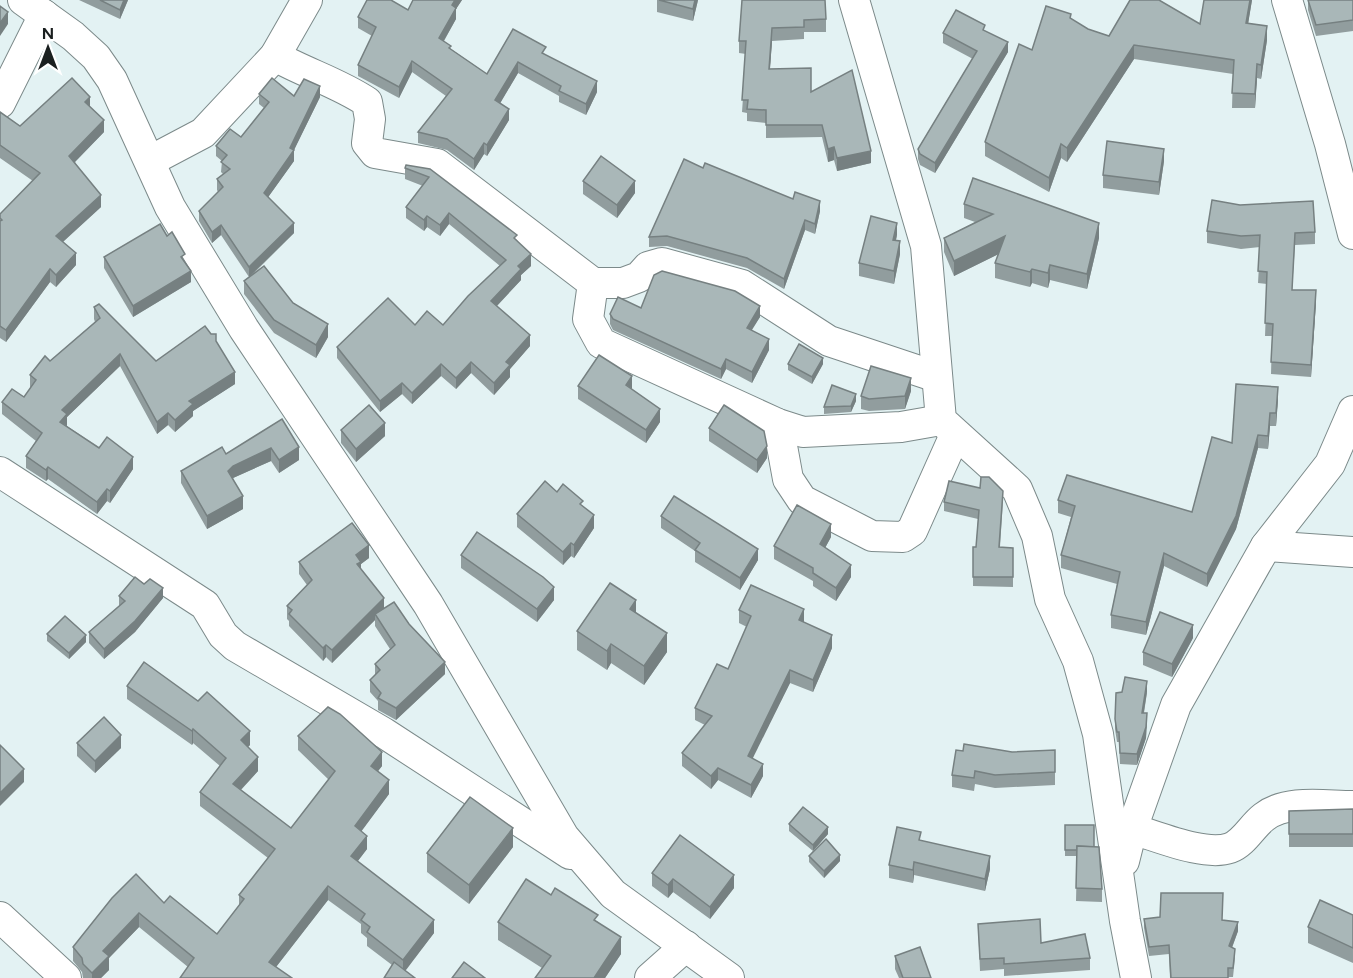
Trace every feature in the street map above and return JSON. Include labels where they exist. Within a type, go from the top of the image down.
[{"type":"street","points":[[150,160],[203,133],[275,56],[307,0]]},
{"type":"street","points":[[778,424],[788,478],[802,500],[872,536],[903,537],[912,531],[948,427],[937,377],[926,246],[854,0]]},
{"type":"street","points":[[1287,0],[1342,142],[1353,234]]},
{"type":"street","points":[[0,103],[34,7],[96,57],[112,81],[170,207],[244,329],[428,604],[564,837],[583,862],[613,894],[729,978]]},
{"type":"street","points":[[275,56],[305,72],[350,91],[367,102],[370,118],[367,143],[375,153],[437,164],[593,284],[623,283],[639,277],[648,267],[662,263],[742,285],[829,341],[937,377]]},
{"type":"street","points":[[593,284],[588,319],[602,343],[778,424],[803,432],[948,427],[1017,489],[1037,536],[1050,599],[1078,661],[1098,734],[1119,882],[1136,978]]},
{"type":"street","points":[[1119,882],[1132,828],[1176,705],[1266,546],[1330,464],[1353,411]]},
{"type":"street","points":[[0,472],[205,604],[223,635],[235,646],[384,733],[583,862]]},
{"type":"street","points":[[1266,546],[1353,552]]},
{"type":"street","points":[[1132,828],[1204,850],[1230,848],[1249,834],[1263,817],[1284,807],[1353,806]]},
{"type":"street","points":[[0,917],[66,978]]},
{"type":"street","points":[[650,978],[686,946]]},
{"type":"building","points":[[100,0],[124,0],[120,10]]},
{"type":"building","points":[[367,0],[391,0],[408,10],[413,0],[455,0],[452,5],[456,8],[439,38],[451,46],[449,48],[487,74],[513,29],[546,47],[542,53],[597,81],[586,104],[559,91],[561,86],[518,62],[495,100],[509,109],[487,145],[484,143],[474,159],[447,139],[418,132],[452,89],[412,61],[399,87],[358,65],[376,27],[358,17]]},
{"type":"building","points":[[659,0],[695,0],[693,9]]},
{"type":"building","points":[[742,0],[825,0],[826,19],[804,20],[804,27],[772,28],[769,69],[811,68],[811,92],[852,70],[871,151],[837,158],[834,147],[828,149],[822,125],[766,125],[766,110],[747,109],[748,100],[742,100],[746,41],[739,41]]},
{"type":"building","points":[[1130,0],[1159,0],[1200,24],[1204,0],[1250,0],[1246,23],[1267,26],[1261,65],[1257,64],[1255,94],[1232,93],[1234,60],[1134,45],[1067,148],[1061,144],[1049,178],[985,142],[1019,44],[1032,50],[1046,6],[1071,14],[1070,18],[1088,29],[1109,36]]},
{"type":"building","points":[[1308,0],[1353,0],[1353,20],[1316,25]]},
{"type":"building","points":[[0,6],[8,12],[0,23]]},
{"type":"building","points":[[956,10],[985,25],[983,30],[1008,42],[935,163],[920,154],[918,149],[977,51],[943,33]]},
{"type":"building","points":[[72,78],[90,97],[85,102],[104,120],[69,156],[101,195],[56,236],[76,253],[56,275],[50,269],[6,330],[0,326],[0,221],[2,220],[0,214],[40,173],[0,145],[0,112],[20,126]]},
{"type":"building","points":[[272,78],[294,96],[304,79],[320,86],[290,148],[294,150],[264,193],[294,223],[249,267],[221,225],[212,232],[199,211],[223,187],[217,179],[230,169],[221,162],[227,155],[216,146],[230,129],[241,137],[269,102],[259,94]]},
{"type":"building","points":[[1107,141],[1164,149],[1159,182],[1103,175]]},
{"type":"building","points":[[601,156],[635,181],[617,205],[583,181]]},
{"type":"building","points":[[684,159],[703,168],[705,163],[793,199],[795,192],[820,201],[815,224],[805,220],[784,279],[747,258],[667,236],[649,237]]},
{"type":"building","points":[[406,165],[430,169],[517,235],[514,238],[531,254],[518,266],[521,269],[491,301],[530,335],[506,362],[510,365],[494,383],[471,362],[456,378],[441,364],[412,393],[402,383],[380,401],[337,347],[388,298],[415,325],[427,311],[443,325],[468,296],[506,260],[449,213],[440,225],[427,216],[424,220],[406,207],[429,177],[405,168]]},
{"type":"building","points":[[973,178],[1099,223],[1087,274],[1050,265],[1048,273],[1032,269],[1030,272],[995,263],[1005,236],[954,261],[944,238],[993,214],[964,204]]},
{"type":"building","points":[[1212,200],[1240,205],[1313,201],[1315,232],[1295,233],[1292,290],[1316,290],[1311,365],[1271,362],[1273,324],[1265,323],[1267,272],[1258,271],[1260,235],[1241,236],[1207,231]]},
{"type":"building","points":[[871,216],[897,223],[893,240],[900,241],[894,271],[859,263]]},
{"type":"building","points":[[160,224],[167,236],[172,232],[185,254],[181,257],[191,271],[133,306],[104,257]]},
{"type":"building","points":[[264,266],[293,303],[328,324],[316,345],[274,320],[244,281]]},
{"type":"building","points":[[662,271],[735,291],[760,306],[747,328],[769,339],[752,372],[726,359],[721,369],[613,319],[610,314],[618,297],[641,308],[654,275]]},
{"type":"building","points":[[99,304],[156,361],[205,326],[211,334],[216,334],[216,341],[235,372],[189,401],[193,404],[175,420],[168,413],[157,422],[120,354],[62,410],[67,414],[60,422],[99,448],[107,437],[133,457],[110,491],[107,489],[97,502],[48,467],[46,470],[26,456],[42,433],[2,402],[12,389],[24,397],[36,380],[30,375],[45,356],[50,361],[100,318],[94,307]]},
{"type":"building","points":[[799,344],[823,358],[812,377],[788,364]]},
{"type":"building","points":[[599,355],[632,376],[626,385],[660,409],[646,430],[578,386]]},
{"type":"building","points":[[871,366],[911,378],[905,396],[869,399],[861,396]]},
{"type":"building","points":[[1236,384],[1278,387],[1276,413],[1270,413],[1268,436],[1258,435],[1236,516],[1207,574],[1164,553],[1146,622],[1111,615],[1120,572],[1061,555],[1075,506],[1058,500],[1067,475],[1192,512],[1212,437],[1232,443]]},
{"type":"building","points":[[832,385],[856,394],[851,406],[824,407]]},
{"type":"building","points":[[369,405],[385,423],[356,449],[341,430]]},
{"type":"building","points":[[724,405],[764,431],[767,446],[757,460],[709,428]]},
{"type":"building","points":[[282,419],[299,447],[279,460],[271,448],[233,466],[228,471],[243,496],[207,516],[181,471],[222,447],[226,454]]},
{"type":"building","points":[[981,477],[989,477],[1003,491],[999,547],[1013,548],[1013,577],[973,577],[973,547],[976,547],[979,510],[944,502],[949,481],[980,488]]},
{"type":"building","points":[[545,481],[557,492],[563,484],[583,501],[580,504],[594,515],[574,545],[571,543],[563,552],[517,514]]},
{"type":"building","points":[[674,496],[758,549],[740,578],[695,550],[700,543],[661,516]]},
{"type":"building","points":[[797,505],[831,524],[820,544],[851,565],[836,588],[813,573],[813,568],[774,546]]},
{"type":"building","points":[[352,523],[369,545],[356,555],[361,562],[357,564],[384,598],[332,650],[326,645],[323,648],[289,614],[292,610],[287,606],[312,580],[299,562]]},
{"type":"building","points":[[477,532],[554,587],[537,609],[461,555]]},
{"type":"building","points":[[135,577],[144,584],[150,579],[163,588],[135,621],[104,649],[89,632],[125,601],[119,596]]},
{"type":"building","points":[[610,583],[636,600],[630,609],[667,633],[644,666],[611,644],[607,651],[577,631]]},
{"type":"building","points":[[751,585],[804,609],[799,620],[832,635],[813,680],[790,670],[748,756],[763,764],[751,785],[718,768],[711,776],[682,753],[712,716],[695,708],[717,664],[728,669],[751,616],[739,610]]},
{"type":"building","points":[[394,602],[409,624],[445,662],[396,708],[378,698],[381,693],[370,680],[380,670],[375,664],[395,645],[375,614]]},
{"type":"building","points":[[1160,612],[1193,625],[1172,664],[1143,652]]},
{"type":"building","points":[[65,616],[86,635],[69,653],[47,634]]},
{"type":"building","points":[[144,662],[198,701],[207,692],[250,731],[241,740],[258,757],[233,784],[291,828],[335,771],[298,736],[328,707],[340,714],[382,752],[371,766],[389,780],[355,826],[367,836],[351,856],[434,920],[403,960],[367,932],[370,927],[361,920],[365,914],[328,886],[269,962],[292,978],[180,978],[194,958],[139,913],[103,951],[109,956],[92,973],[83,964],[82,958],[73,947],[112,898],[136,874],[164,903],[170,896],[217,934],[244,899],[239,895],[275,849],[200,792],[226,758],[193,729],[192,731],[127,686]]},
{"type":"building","points":[[1125,677],[1147,681],[1142,713],[1147,713],[1146,727],[1137,754],[1120,753],[1119,732],[1117,732],[1115,719],[1116,693],[1122,692]]},
{"type":"building","points":[[104,717],[121,735],[95,761],[77,743]]},
{"type":"building","points":[[964,744],[1012,752],[1055,750],[1055,772],[995,775],[975,771],[974,778],[952,775],[956,750],[963,751]]},
{"type":"building","points":[[0,745],[24,769],[0,793]]},
{"type":"building","points":[[470,797],[513,828],[469,885],[427,853]]},
{"type":"building","points":[[803,807],[828,827],[813,845],[789,824]]},
{"type":"building","points":[[1353,809],[1353,834],[1289,834],[1289,811]]},
{"type":"building","points":[[1065,825],[1094,825],[1094,847],[1077,846],[1077,850],[1065,850]]},
{"type":"building","points":[[897,827],[921,832],[919,840],[990,856],[985,879],[914,862],[913,870],[889,865]]},
{"type":"building","points":[[680,835],[734,875],[710,907],[673,879],[668,885],[652,873]]},
{"type":"building","points":[[826,839],[840,855],[824,871],[809,856]]},
{"type":"building","points":[[1077,846],[1099,847],[1102,889],[1076,888]]},
{"type":"building","points":[[526,879],[551,895],[555,888],[598,915],[594,920],[621,937],[594,978],[535,978],[551,956],[498,922]]},
{"type":"building","points":[[1161,893],[1223,893],[1222,920],[1238,922],[1229,946],[1235,949],[1233,968],[1228,968],[1228,978],[1171,978],[1169,945],[1149,947],[1144,919],[1160,917]]},
{"type":"building","points":[[1320,900],[1353,915],[1353,948],[1308,927]]},
{"type":"building","points":[[1040,919],[1041,943],[1085,934],[1090,958],[1004,964],[1004,958],[980,959],[978,924]]},
{"type":"building","points":[[920,947],[931,978],[903,978],[895,956]]},
{"type":"building","points":[[394,962],[415,978],[384,978]]},
{"type":"building","points":[[464,962],[485,978],[452,978]]}]
